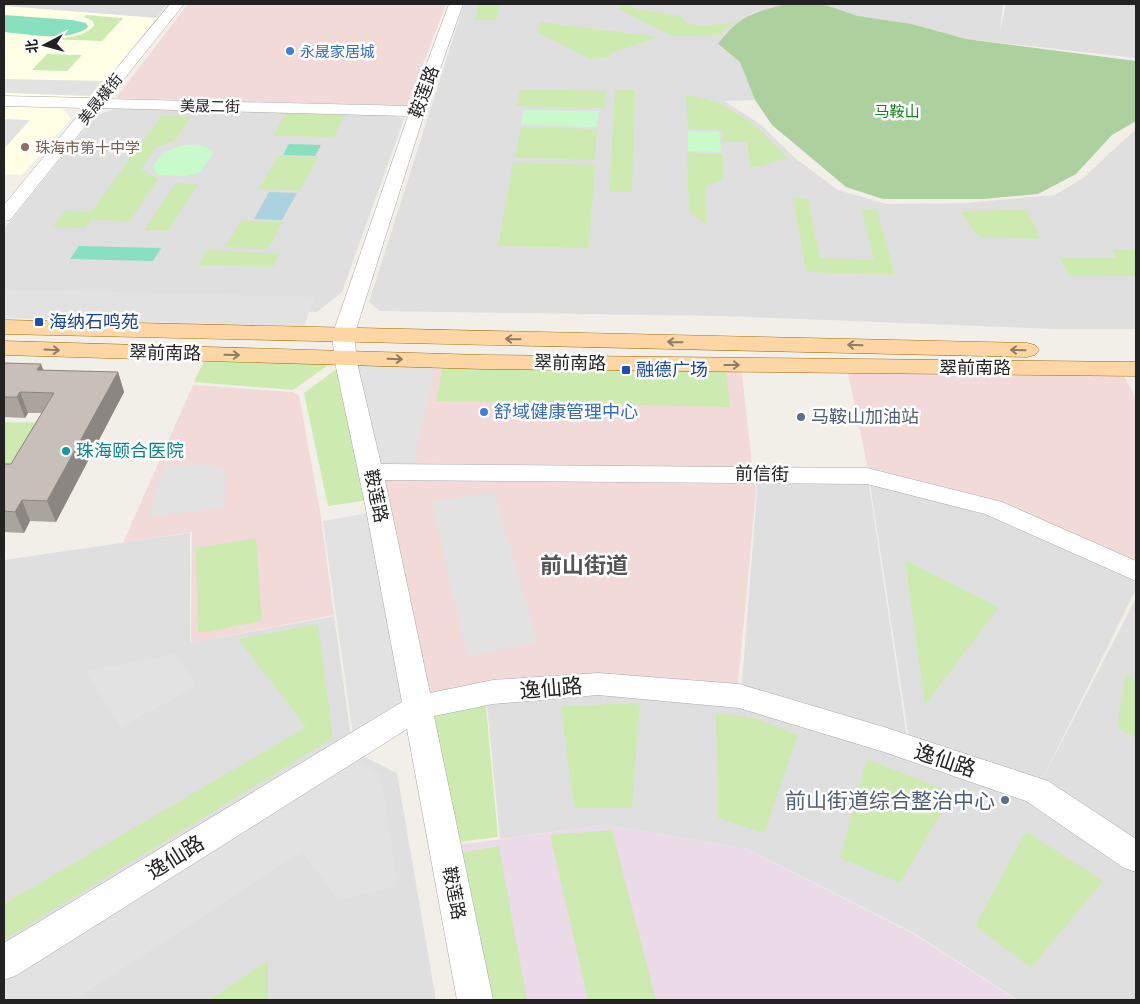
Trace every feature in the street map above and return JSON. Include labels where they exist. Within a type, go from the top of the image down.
[{"type":"main road","name":"翠前南路","points":[[4,326],[344,347],[482,362],[1136,369]]},
{"type":"main road","name":"翠前南路","points":[[4,348],[344,347],[1136,350]]},
{"type":"street","name":"美晟橫街","points":[[4,216],[177,4]]},
{"type":"street","name":"鞍莲路","points":[[456,4],[417,111],[344,347],[371,472],[475,1000]]},
{"type":"street","name":"美晟二街","points":[[4,101],[417,111]]},
{"type":"street","name":"前信街","points":[[371,472],[867,476],[993,508],[1136,572]]},
{"type":"street","name":"逸仙路","points":[[4,964],[418,707],[492,692],[598,684],[739,696],[884,740],[1037,791],[1136,857]]},
{"type":"shaded area","points":[[4,4],[167,4],[156,18],[4,6]]},
{"type":"shaded area","name":"永晟家居城","points":[[188,4],[446,4],[407,106],[116,98]]},
{"type":"shaded area","points":[[464,4],[787,4],[752,13],[718,44],[740,62],[755,100],[724,101],[760,124],[796,159],[838,190],[886,204],[964,203],[1055,195],[1083,178],[1136,129],[1136,329],[1054,329],[722,316],[380,311],[369,302]]},
{"type":"shaded area","points":[[823,4],[1003,4],[1000,32],[1006,4],[1136,4],[1136,58],[966,39],[912,24],[858,16]]},
{"type":"shaded area","points":[[4,6],[156,18],[92,98],[4,96]]},
{"type":"shaded area","points":[[4,79],[103,81],[90,96],[4,93]]},
{"type":"shaded area","name":"珠海市第十中学","points":[[4,105],[57,107],[64,110],[71,119],[22,175],[4,174]]},
{"type":"shaded area","points":[[119,107],[387,113],[404,119],[342,292],[317,312],[4,303],[4,229],[95,116]]},
{"type":"shaded area","points":[[4,119],[30,120],[4,149]]},
{"type":"shaded area","points":[[4,289],[315,297],[304,326],[4,318]]},
{"type":"shaded area","points":[[346,358],[741,366],[753,473],[372,471]]},
{"type":"shaded area","points":[[358,364],[435,367],[414,463],[380,464]]},
{"type":"shaded area","points":[[847,368],[1121,370],[1136,399],[1136,571],[993,506],[869,474]]},
{"type":"shaded area","points":[[193,385],[293,392],[299,395],[320,511],[334,615],[191,643],[192,532],[123,543]]},
{"type":"shaded area","points":[[207,464],[226,471],[225,507],[147,517],[164,466]]},
{"type":"shaded area","points":[[373,473],[753,475],[756,492],[737,694],[598,682],[420,705]]},
{"type":"shaded area","points":[[755,474],[868,477],[908,745],[741,695],[757,493]]},
{"type":"shaded area","points":[[869,477],[992,508],[1136,573],[1136,589],[1041,782],[1136,598],[1136,1000],[1018,1000],[912,932],[747,849],[607,825],[500,839],[486,695],[599,685],[740,698],[910,746]]},
{"type":"shaded area","points":[[494,492],[538,643],[467,656],[432,502]]},
{"type":"shaded area","points":[[368,513],[403,704],[353,735],[323,521]]},
{"type":"shaded area","points":[[190,533],[190,643],[334,616],[352,745],[4,957],[4,560]]},
{"type":"shaded area","points":[[175,654],[197,686],[121,727],[85,671]]},
{"type":"shaded area","points":[[355,752],[397,773],[436,1000],[4,1000],[4,960]]},
{"type":"shaded area","points":[[352,758],[381,776],[398,886],[339,901],[302,851],[75,1000],[4,1000],[4,975]]},
{"type":"shaded area","points":[[607,825],[747,849],[912,933],[1017,1000],[478,1000],[449,846]]},
{"type":"green space","points":[[479,4],[501,4],[496,20],[474,20]]},
{"type":"green space","points":[[618,4],[629,4],[636,9],[682,16],[683,20],[701,26],[735,22],[719,35],[672,36],[619,9]]},
{"type":"green space","name":"马鞍山","points":[[787,4],[823,4],[858,16],[912,24],[966,39],[1136,61],[1136,121],[1112,135],[1076,174],[1038,194],[983,199],[883,199],[846,187],[772,125],[755,100],[740,62],[718,44],[733,27],[748,16]]},
{"type":"green space","points":[[4,15],[72,20],[86,23],[88,27],[80,32],[59,36],[36,36],[4,32]]},
{"type":"green space","points":[[86,15],[123,18],[102,41],[48,39],[72,37],[89,30],[94,26],[93,21],[84,17]]},
{"type":"green space","points":[[539,22],[658,37],[609,54],[609,57],[590,59],[538,33]]},
{"type":"green space","points":[[47,54],[82,55],[67,71],[32,70]]},
{"type":"green space","points":[[520,89],[607,91],[605,108],[516,106]]},
{"type":"green space","points":[[615,90],[635,90],[632,192],[609,192]]},
{"type":"green space","points":[[686,94],[719,103],[754,124],[788,158],[758,167],[750,167],[747,142],[723,142],[722,130],[688,129]]},
{"type":"green space","points":[[524,110],[599,111],[597,127],[521,125]]},
{"type":"green space","points":[[286,112],[345,114],[334,137],[273,136]]},
{"type":"green space","points":[[161,116],[191,117],[175,140],[155,148],[141,169],[158,179],[130,221],[91,220],[85,228],[53,227],[65,211],[91,212]]},
{"type":"green space","points":[[521,127],[597,129],[595,160],[515,158]]},
{"type":"green space","points":[[688,131],[719,132],[721,152],[688,151]]},
{"type":"green space","points":[[289,144],[321,145],[315,156],[283,155]]},
{"type":"green space","points":[[182,145],[205,146],[214,152],[201,172],[185,176],[159,175],[152,167],[163,153]]},
{"type":"green space","points":[[687,152],[723,154],[723,180],[706,186],[707,224],[689,212]]},
{"type":"green space","points":[[278,156],[318,158],[300,191],[259,189]]},
{"type":"green space","points":[[513,163],[595,165],[589,248],[498,246]]},
{"type":"green space","points":[[176,183],[198,184],[168,231],[144,230]]},
{"type":"green space","points":[[793,198],[808,199],[820,258],[874,260],[861,209],[877,209],[895,275],[806,272]]},
{"type":"green space","points":[[1026,209],[1041,239],[979,237],[960,212]]},
{"type":"green space","points":[[242,220],[283,222],[268,249],[225,247]]},
{"type":"green space","points":[[79,246],[161,248],[153,261],[70,259]]},
{"type":"green space","points":[[1112,249],[1136,250],[1136,276],[1069,275],[1059,257],[1117,258]]},
{"type":"green space","points":[[206,250],[279,254],[273,267],[198,265]]},
{"type":"green space","points":[[206,357],[334,361],[293,390],[194,382]]},
{"type":"green space","points":[[342,365],[370,500],[328,506],[304,393]]},
{"type":"green space","points":[[443,365],[726,371],[730,407],[436,401]]},
{"type":"green space","points":[[4,422],[51,423],[4,482]]},
{"type":"green space","points":[[256,538],[262,621],[198,633],[196,548]]},
{"type":"green space","points":[[905,560],[999,607],[925,705]]},
{"type":"green space","points":[[318,624],[333,738],[4,940],[4,904],[306,727],[238,639]]},
{"type":"green space","points":[[1126,674],[1136,679],[1136,738],[1117,727]]},
{"type":"green space","points":[[485,696],[498,837],[449,843],[421,708]]},
{"type":"green space","points":[[640,703],[632,808],[574,808],[561,706]]},
{"type":"green space","points":[[716,713],[754,718],[798,735],[764,833],[718,818]]},
{"type":"green space","points":[[867,759],[953,793],[900,883],[840,858]]},
{"type":"green space","points":[[612,830],[656,1000],[588,1000],[550,835]]},
{"type":"green space","points":[[1026,831],[1103,881],[1031,968],[975,926]]},
{"type":"green space","points":[[499,846],[527,1000],[483,1000],[454,854]]},
{"type":"green space","points":[[268,960],[268,1000],[209,1000]]},
{"type":"water","points":[[269,192],[297,193],[282,220],[254,219]]},
{"type":"building","points":[[4,363],[41,364],[37,370],[118,372],[47,501],[22,500],[15,512],[4,511],[4,464],[11,464],[54,393],[20,392],[17,397],[4,397]]},
{"type":"place","name":"永晟家居城","points":[[290,51]]},
{"type":"place","name":"珠海市第十中学","points":[[25,147]]},
{"type":"place","name":"海纳石鸣苑","points":[[39,322]]},
{"type":"place","name":"融德广场","points":[[626,370]]},
{"type":"place","name":"舒域健康管理中心","points":[[484,412]]},
{"type":"place","name":"马鞍山加油站","points":[[801,417]]},
{"type":"place","name":"珠海颐合医院","points":[[66,451]]},
{"type":"place","name":"前山街道综合整治中心","points":[[1005,800]]},
{"type":"district","name":"前山街道","points":[[584,565]]}]
